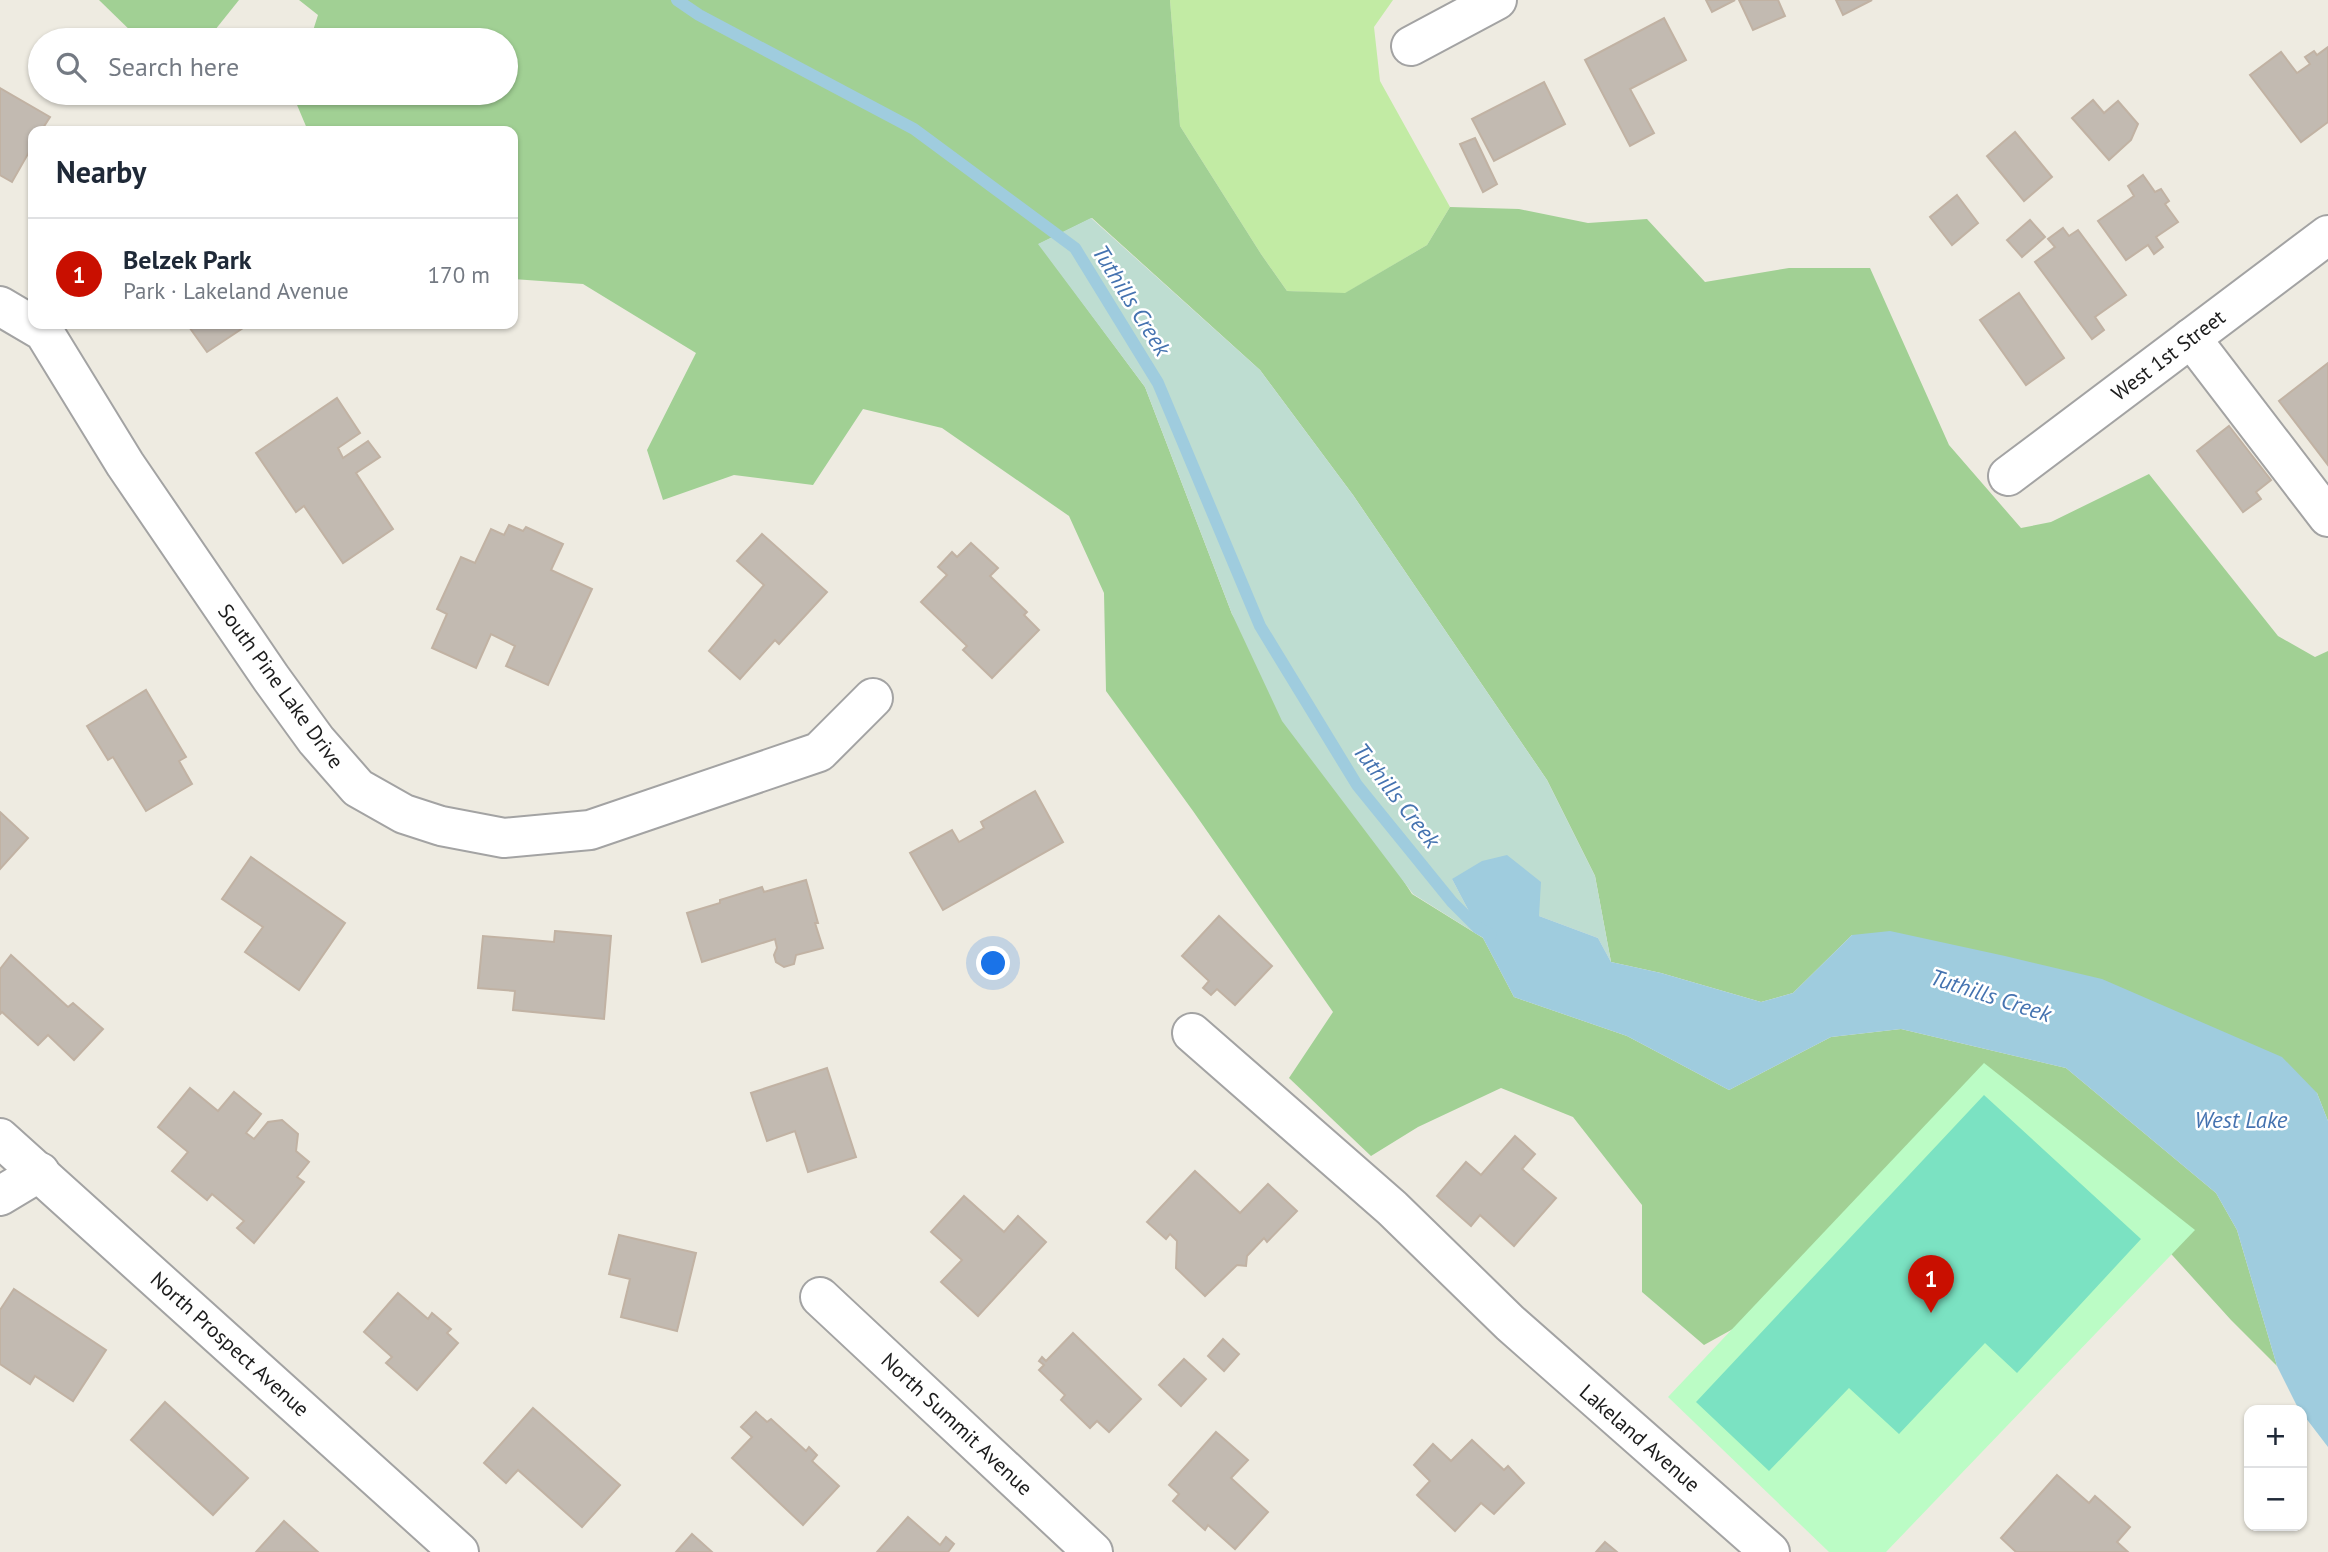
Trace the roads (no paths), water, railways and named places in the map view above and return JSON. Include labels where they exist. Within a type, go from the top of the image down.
[{"type":"street","points":[[1411,46],[1497,0]]},
{"type":"street","name":"West 1st Street","points":[[2008,475],[2328,235]]},
{"type":"street","name":"South Pine Lake Drive","points":[[0,306],[28,323]]},
{"type":"street","name":"South Pine Lake Drive","points":[[39,329],[44,332],[125,464],[316,740],[358,788],[404,814],[441,826],[504,838],[590,830],[819,752],[873,698]]},
{"type":"street","points":[[2191,338],[2328,517]]},
{"type":"street","name":"Lakeland Avenue","points":[[1192,1033],[1392,1208],[1510,1323],[1770,1552]]},
{"type":"street","name":"North Prospect Avenue","points":[[0,1138],[458,1552]]},
{"type":"street","points":[[0,1196],[40,1172]]},
{"type":"street","name":"North Summit Avenue","points":[[820,1297],[1093,1552]]},
{"type":"water","name":"West Lake","points":[[1507,855],[1541,882],[1539,916],[1598,938],[1611,962],[1661,973],[1761,1002],[1793,993],[1852,935],[1890,931],[2102,979],[2282,1057],[2317,1093],[2328,1121],[2328,1447],[2307,1420],[2307,1405],[2296,1405],[2277,1366],[2237,1230],[2216,1193],[2066,1068],[1901,1029],[1831,1037],[1729,1090],[1627,1036],[1514,997],[1452,879],[1482,861]]},
{"type":"waterway","name":"Tuthills Creek","points":[[677,0],[699,15],[914,129],[1075,248],[1158,383],[1260,626],[1357,785],[1452,902],[1478,928],[1491,935]]},
{"type":"place","name":"Belzek Park","points":[[1931,1313]]}]
